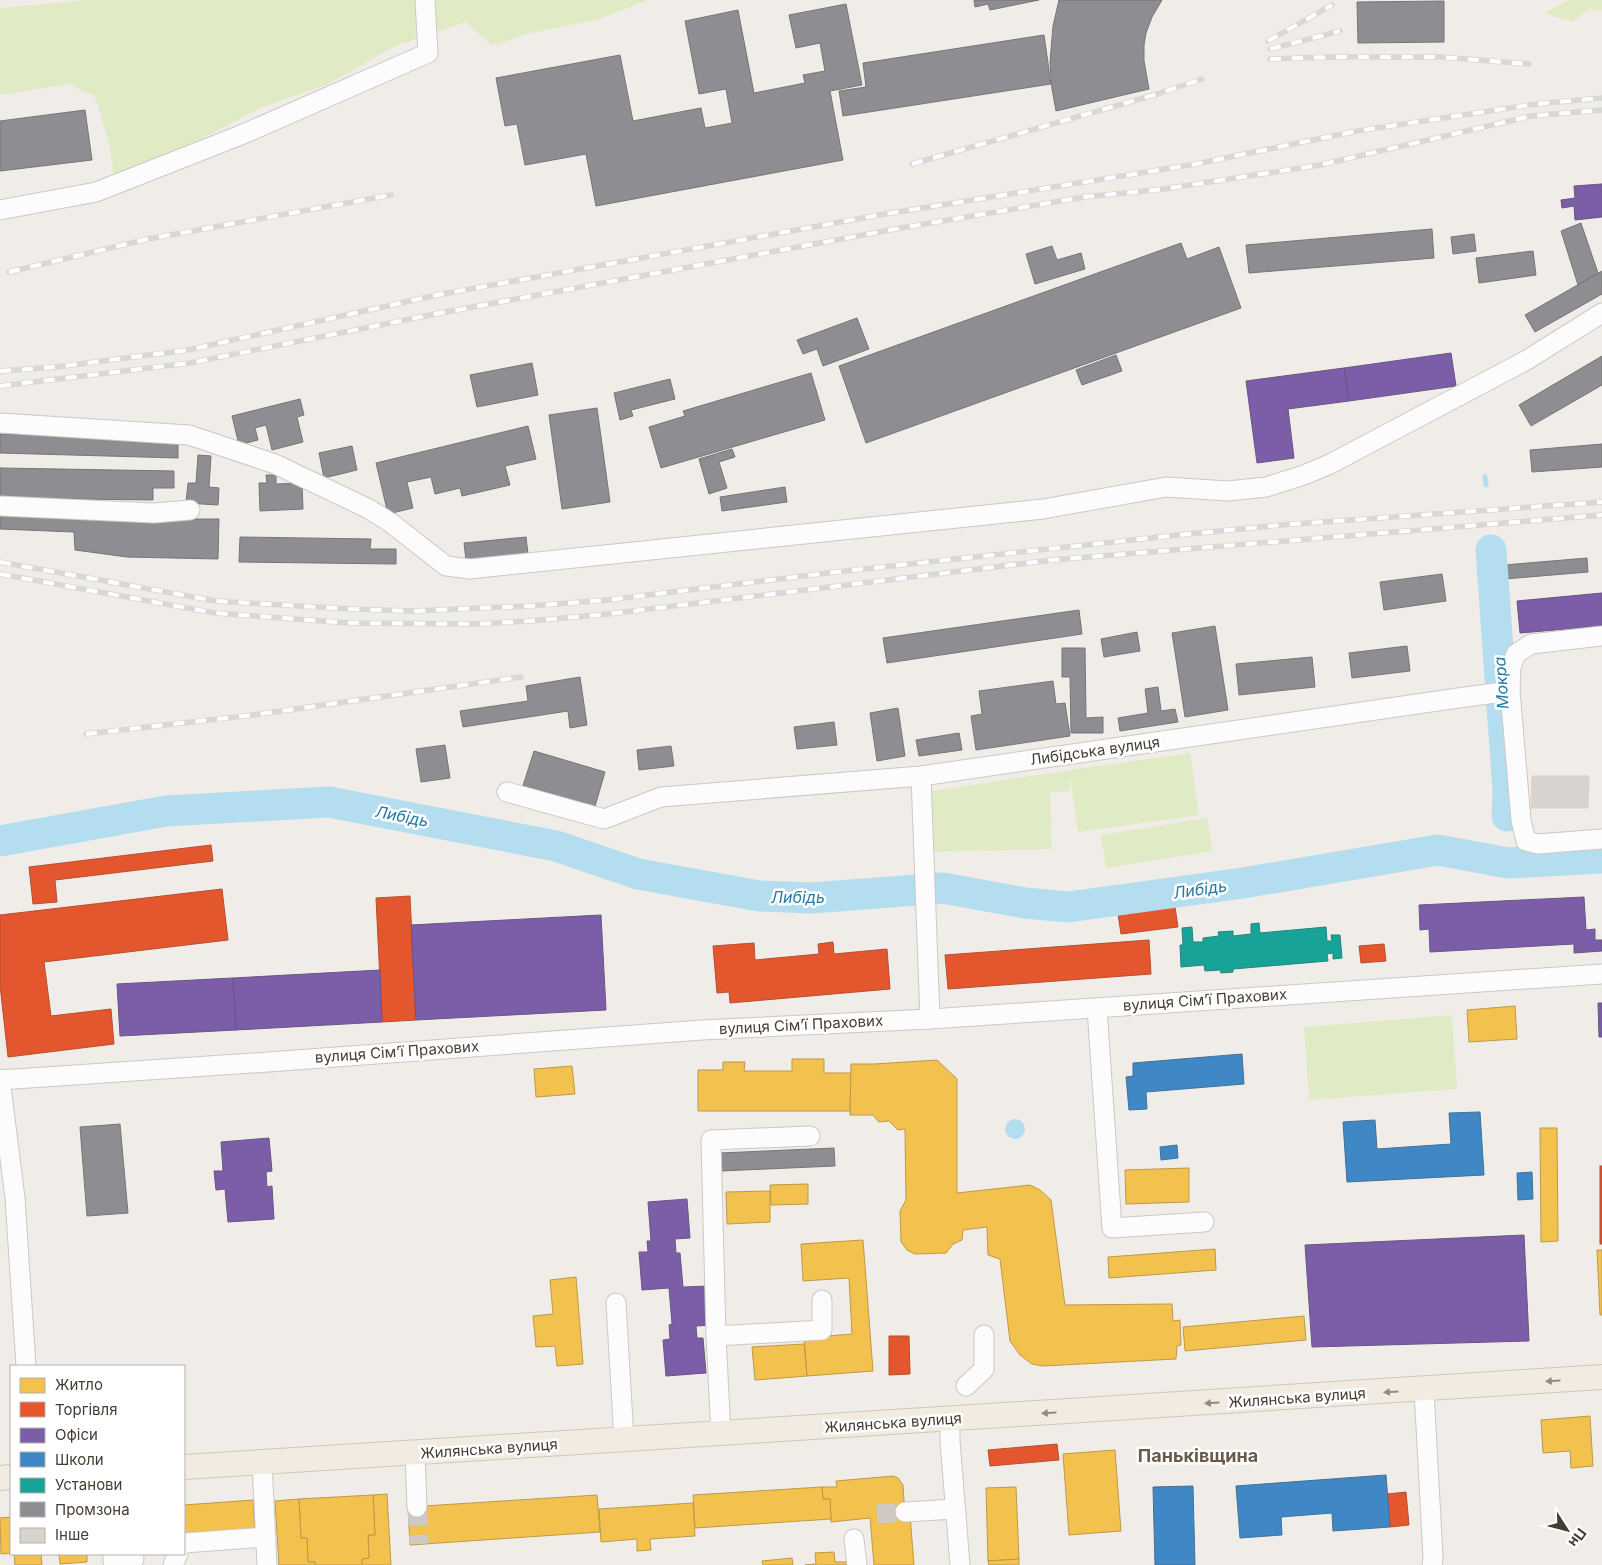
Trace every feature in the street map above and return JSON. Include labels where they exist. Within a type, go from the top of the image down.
[{"type":"main road","name":"Жилянська вулиця","points":[[185,1468],[1602,1378]]},
{"type":"street","points":[[0,210],[96,192],[241,134],[428,53],[425,0]]},
{"type":"street","points":[[0,423],[189,435],[275,464],[309,480],[369,509],[391,523],[446,566],[470,570],[1043,509],[1166,487],[1228,491],[1266,488],[1330,464],[1525,361],[1602,313]]},
{"type":"street","points":[[0,506],[154,513],[190,510]]},
{"type":"street","points":[[1602,636],[1531,644],[1516,654],[1511,667],[1510,691],[1521,820],[1526,841],[1538,844],[1602,839]]},
{"type":"street","name":"Либідська вулиця","points":[[507,792],[604,819],[661,797],[921,776],[1510,691]]},
{"type":"street","points":[[921,776],[930,1019]]},
{"type":"street","name":"вулиця Сімʼї Прахових","points":[[0,1079],[268,1062],[702,1030],[930,1019],[1602,974]]},
{"type":"street","points":[[1097,1008],[1112,1228],[1204,1222]]},
{"type":"street","points":[[0,1079],[7,1199],[26,1365]]},
{"type":"street","points":[[721,1434],[716,1336],[711,1140],[810,1136]]},
{"type":"street","points":[[716,1336],[822,1330],[822,1300]]},
{"type":"street","points":[[616,1302],[624,1440]]},
{"type":"street","points":[[966,1386],[984,1369],[984,1335]]},
{"type":"street","points":[[1424,1390],[1432,1565]]},
{"type":"street","points":[[950,1420],[960,1565]]},
{"type":"street","points":[[415,1453],[417,1507]]},
{"type":"street","points":[[262,1463],[268,1565]]},
{"type":"street","points":[[905,1512],[955,1509]]},
{"type":"street","points":[[185,1543],[266,1536]]},
{"type":"street","points":[[854,1539],[857,1565]]},
{"type":"street","points":[[113,1556],[113,1561],[134,1559]]},
{"type":"green space","points":[[89,0],[648,0],[599,19],[527,34],[492,46],[466,22],[395,46],[330,83],[261,108],[183,148],[113,175],[111,151],[95,96],[69,84],[0,95],[0,8]]},
{"type":"green space","points":[[1569,0],[1602,0],[1602,11],[1590,8],[1572,22],[1544,13]]},
{"type":"green space","points":[[1504,547],[1511,653],[1506,688],[1486,691],[1480,569],[1487,574],[1492,569],[1490,549]]},
{"type":"green space","points":[[1190,753],[1199,815],[1078,832],[1070,774],[1070,791],[1050,792],[1052,849],[933,852],[932,791]]},
{"type":"green space","points":[[1207,818],[1212,851],[1106,868],[1101,835]]},
{"type":"green space","points":[[1452,1015],[1457,1089],[1309,1100],[1304,1027]]},
{"type":"water","points":[[1015,1119],[1022,1122],[1025,1129],[1022,1136],[1015,1139],[1008,1136],[1005,1129],[1008,1122]]},
{"type":"building: Житло","points":[[1515,1006],[1517,1039],[1469,1042],[1467,1010]]},
{"type":"building: Житло","points":[[792,1059],[824,1059],[824,1073],[851,1073],[850,1111],[698,1111],[698,1070],[723,1070],[723,1062],[745,1062],[744,1071],[792,1071]]},
{"type":"building: Житло","points":[[937,1060],[957,1079],[957,1193],[1030,1185],[1040,1190],[1051,1200],[1065,1305],[1172,1304],[1173,1321],[1180,1320],[1181,1345],[1177,1346],[1176,1359],[1043,1366],[1032,1364],[1020,1355],[1010,1341],[1000,1259],[988,1255],[987,1227],[963,1230],[962,1240],[953,1244],[946,1253],[915,1254],[907,1250],[901,1242],[900,1211],[906,1200],[905,1129],[898,1130],[889,1121],[879,1122],[873,1115],[850,1115],[851,1064]]},
{"type":"building: Житло","points":[[572,1066],[575,1094],[536,1097],[534,1069]]},
{"type":"building: Житло","points":[[1540,1128],[1557,1128],[1558,1241],[1541,1242]]},
{"type":"building: Житло","points":[[1189,1168],[1189,1202],[1126,1204],[1125,1170]]},
{"type":"building: Житло","points":[[808,1184],[808,1204],[771,1205],[770,1185]]},
{"type":"building: Житло","points":[[770,1191],[770,1222],[727,1224],[726,1192]]},
{"type":"building: Житло","points":[[863,1240],[873,1371],[807,1376],[804,1338],[852,1334],[849,1278],[803,1281],[801,1244]]},
{"type":"building: Житло","points":[[1215,1249],[1216,1270],[1109,1278],[1108,1257]]},
{"type":"building: Житло","points":[[1597,1250],[1602,1250],[1602,1315],[1600,1315]]},
{"type":"building: Житло","points":[[576,1277],[583,1364],[557,1366],[555,1346],[536,1347],[533,1316],[553,1314],[550,1280]]},
{"type":"building: Житло","points":[[1304,1316],[1306,1340],[1185,1351],[1183,1327]]},
{"type":"building: Житло","points":[[804,1344],[807,1376],[755,1380],[752,1347]]},
{"type":"building: Житло","points":[[1590,1416],[1593,1466],[1571,1468],[1570,1451],[1543,1453],[1541,1420]]},
{"type":"building: Житло","points":[[1115,1450],[1121,1531],[1069,1535],[1063,1454]]},
{"type":"building: Житло","points":[[893,1476],[898,1478],[903,1485],[905,1516],[910,1515],[914,1565],[874,1565],[870,1518],[831,1522],[830,1499],[823,1499],[822,1487],[837,1487],[836,1481]]},
{"type":"building: Житло","points":[[822,1487],[823,1499],[830,1499],[831,1519],[695,1528],[693,1495]]},
{"type":"building: Житло","points":[[1016,1487],[1019,1559],[988,1561],[986,1488]]},
{"type":"building: Житло","points":[[387,1494],[391,1565],[362,1565],[362,1559],[369,1558],[368,1535],[375,1535],[373,1495]]},
{"type":"building: Житло","points":[[373,1495],[375,1535],[368,1535],[369,1558],[362,1559],[362,1565],[315,1565],[315,1562],[308,1562],[307,1538],[301,1538],[299,1499]]},
{"type":"building: Житло","points":[[597,1495],[600,1532],[410,1545],[408,1507]]},
{"type":"building: Житло","points":[[299,1499],[301,1538],[307,1538],[308,1562],[315,1562],[315,1565],[279,1565],[275,1501]]},
{"type":"building: Житло","points":[[253,1500],[255,1529],[185,1533],[185,1505]]},
{"type":"building: Житло","points":[[693,1503],[695,1536],[650,1539],[651,1550],[637,1551],[637,1539],[601,1542],[599,1509]]},
{"type":"building: Житло","points":[[10,1517],[10,1553],[1,1554],[0,1518]]},
{"type":"building: Житло","points":[[834,1552],[835,1562],[849,1562],[849,1565],[805,1565],[816,1564],[815,1553]]},
{"type":"building: Житло","points":[[14,1555],[41,1555],[42,1565],[15,1565]]},
{"type":"building: Житло","points":[[59,1555],[87,1555],[87,1562],[60,1564]]},
{"type":"building: Житло","points":[[792,1558],[793,1565],[763,1565],[762,1561]]},
{"type":"building: Житло","points":[[1019,1559],[1019,1565],[989,1565],[988,1561]]},
{"type":"building: Торгівля","points":[[211,845],[213,861],[55,880],[57,902],[33,904],[29,867]]},
{"type":"building: Торгівля","points":[[222,889],[228,940],[44,962],[51,1016],[111,1009],[114,1044],[8,1057],[0,985],[0,915]]},
{"type":"building: Торгівля","points":[[410,896],[416,1020],[382,1022],[376,898]]},
{"type":"building: Торгівля","points":[[1175,907],[1178,927],[1121,934],[1118,914]]},
{"type":"building: Торгівля","points":[[1149,940],[1151,974],[948,989],[945,955]]},
{"type":"building: Торгівля","points":[[833,942],[834,954],[887,949],[890,989],[730,1003],[729,992],[717,993],[713,946],[754,943],[755,960],[819,954],[818,944]]},
{"type":"building: Торгівля","points":[[1384,944],[1386,961],[1361,963],[1359,946]]},
{"type":"building: Торгівля","points":[[1600,1166],[1602,1166],[1602,1244],[1600,1244]]},
{"type":"building: Торгівля","points":[[889,1336],[909,1336],[910,1374],[889,1375]]},
{"type":"building: Торгівля","points":[[1057,1444],[1059,1460],[990,1466],[988,1450]]},
{"type":"building: Торгівля","points":[[1406,1492],[1409,1525],[1390,1527],[1387,1494]]},
{"type":"building: Офіси","points":[[1602,184],[1602,217],[1575,220],[1574,206],[1562,208],[1561,200],[1575,198],[1574,186]]},
{"type":"building: Офіси","points":[[1451,353],[1456,386],[1349,401],[1344,368]]},
{"type":"building: Офіси","points":[[1344,368],[1349,401],[1288,409],[1294,458],[1257,463],[1246,381]]},
{"type":"building: Офіси","points":[[1602,593],[1602,626],[1520,633],[1517,601]]},
{"type":"building: Офіси","points":[[1584,897],[1586,930],[1595,929],[1595,940],[1602,940],[1602,951],[1574,953],[1574,944],[1430,952],[1429,929],[1420,930],[1419,905]]},
{"type":"building: Офіси","points":[[601,915],[606,1010],[416,1020],[411,925]]},
{"type":"building: Офіси","points":[[380,970],[382,1022],[236,1030],[233,978]]},
{"type":"building: Офіси","points":[[233,978],[236,1030],[120,1036],[117,984]]},
{"type":"building: Офіси","points":[[1598,1003],[1602,1003],[1602,1037],[1599,1037]]},
{"type":"building: Офіси","points":[[269,1138],[272,1171],[266,1172],[267,1187],[272,1186],[274,1219],[228,1222],[225,1189],[216,1190],[214,1171],[223,1171],[221,1142]]},
{"type":"building: Офіси","points":[[687,1199],[690,1238],[675,1239],[676,1253],[680,1253],[683,1287],[708,1286],[711,1325],[696,1326],[697,1338],[703,1338],[706,1373],[666,1376],[663,1340],[670,1339],[669,1325],[672,1324],[669,1288],[642,1290],[639,1252],[648,1252],[647,1241],[651,1241],[648,1202]]},
{"type":"building: Офіси","points":[[1524,1235],[1529,1341],[1312,1347],[1305,1245]]},
{"type":"building: Школи","points":[[1242,1054],[1244,1084],[1146,1092],[1147,1109],[1129,1110],[1126,1077],[1133,1076],[1133,1063]]},
{"type":"building: Школи","points":[[1480,1112],[1484,1175],[1347,1182],[1343,1122],[1375,1120],[1377,1149],[1451,1144],[1449,1113]]},
{"type":"building: Школи","points":[[1177,1145],[1178,1158],[1161,1160],[1160,1147]]},
{"type":"building: Школи","points":[[1532,1172],[1533,1199],[1518,1200],[1517,1173]]},
{"type":"building: Школи","points":[[1386,1475],[1390,1527],[1333,1531],[1332,1513],[1281,1517],[1282,1535],[1240,1538],[1236,1486]]},
{"type":"building: Школи","points":[[1193,1486],[1195,1565],[1155,1565],[1153,1487]]},
{"type":"building: Установи","points":[[1259,923],[1260,933],[1326,927],[1327,941],[1332,941],[1331,935],[1340,935],[1342,958],[1333,959],[1333,953],[1327,954],[1328,961],[1233,969],[1233,972],[1221,973],[1220,970],[1205,971],[1204,965],[1181,967],[1180,945],[1183,945],[1182,928],[1192,927],[1193,942],[1203,942],[1203,938],[1219,936],[1218,932],[1233,931],[1233,936],[1251,934],[1251,924]]},
{"type":"building: Промзона","points":[[974,0],[1039,0],[990,10],[988,4],[975,7]]},
{"type":"building: Промзона","points":[[1059,0],[1162,0],[1152,17],[1144,45],[1144,61],[1149,89],[1056,111],[1050,62],[1053,26]]},
{"type":"building: Промзона","points":[[1444,1],[1444,42],[1358,43],[1357,2]]},
{"type":"building: Промзона","points":[[846,4],[862,85],[830,91],[843,160],[596,206],[586,154],[525,165],[517,124],[505,126],[496,78],[620,55],[633,121],[701,108],[705,128],[732,123],[726,89],[699,94],[685,21],[738,10],[754,93],[805,83],[803,75],[825,71],[820,43],[796,48],[789,15]]},
{"type":"building: Промзона","points":[[1044,35],[1051,84],[843,116],[839,91],[866,87],[863,63]]},
{"type":"building: Промзона","points":[[85,110],[92,160],[0,171],[0,121]]},
{"type":"building: Промзона","points":[[1581,223],[1598,273],[1578,285],[1561,231]]},
{"type":"building: Промзона","points":[[1432,229],[1434,258],[1249,273],[1246,245]]},
{"type":"building: Промзона","points":[[1474,234],[1476,251],[1453,254],[1451,237]]},
{"type":"building: Промзона","points":[[1181,243],[1187,259],[1219,247],[1241,308],[866,443],[839,366]]},
{"type":"building: Промзона","points":[[1052,246],[1057,260],[1081,253],[1085,269],[1035,284],[1026,254]]},
{"type":"building: Промзона","points":[[1533,251],[1536,275],[1479,283],[1476,258]]},
{"type":"building: Промзона","points":[[1602,271],[1602,294],[1535,332],[1525,315]]},
{"type":"building: Промзона","points":[[857,318],[869,349],[823,366],[817,349],[803,354],[797,340]]},
{"type":"building: Промзона","points":[[1116,355],[1122,371],[1082,385],[1076,370]]},
{"type":"building: Промзона","points":[[1602,356],[1602,385],[1531,426],[1519,405]]},
{"type":"building: Промзона","points":[[532,363],[538,395],[477,407],[470,375]]},
{"type":"building: Промзона","points":[[811,373],[825,420],[661,468],[649,427],[685,416],[683,411]]},
{"type":"building: Промзона","points":[[670,379],[675,399],[631,410],[633,416],[620,420],[614,393]]},
{"type":"building: Промзона","points":[[300,399],[304,415],[297,417],[303,442],[272,450],[266,425],[255,428],[258,440],[239,445],[232,416]]},
{"type":"building: Промзона","points":[[597,408],[610,502],[562,509],[549,415]]},
{"type":"building: Промзона","points":[[528,426],[536,459],[505,466],[510,485],[462,496],[460,488],[435,494],[431,477],[407,482],[413,508],[388,514],[376,463]]},
{"type":"building: Промзона","points":[[0,434],[178,438],[178,458],[0,453]]},
{"type":"building: Промзона","points":[[1602,444],[1602,467],[1532,472],[1530,450]]},
{"type":"building: Промзона","points":[[352,446],[357,470],[324,478],[319,453]]},
{"type":"building: Промзона","points":[[732,449],[735,457],[719,462],[727,488],[709,494],[699,459]]},
{"type":"building: Промзона","points":[[198,455],[211,456],[209,487],[219,488],[218,505],[186,503],[188,483],[196,483]]},
{"type":"building: Промзона","points":[[0,468],[174,471],[174,488],[153,488],[153,500],[0,498]]},
{"type":"building: Промзона","points":[[266,475],[276,475],[276,484],[302,483],[303,509],[260,511],[259,483],[267,483]]},
{"type":"building: Промзона","points":[[785,487],[787,502],[722,511],[720,497]]},
{"type":"building: Промзона","points":[[0,513],[90,519],[219,519],[218,559],[127,557],[75,550],[74,532],[0,529]]},
{"type":"building: Промзона","points":[[240,537],[371,539],[370,549],[396,549],[396,564],[239,562]]},
{"type":"building: Промзона","points":[[526,537],[528,554],[466,560],[464,543]]},
{"type":"building: Промзона","points":[[1587,558],[1588,572],[1505,579],[1504,565]]},
{"type":"building: Промзона","points":[[1442,574],[1446,601],[1384,610],[1380,582]]},
{"type":"building: Промзона","points":[[1079,610],[1082,634],[887,663],[883,638]]},
{"type":"building: Промзона","points":[[1215,626],[1228,710],[1185,717],[1172,633]]},
{"type":"building: Промзона","points":[[1137,632],[1140,651],[1104,657],[1101,639]]},
{"type":"building: Промзона","points":[[1407,646],[1410,671],[1352,678],[1349,653]]},
{"type":"building: Промзона","points":[[1062,648],[1085,648],[1086,718],[1103,717],[1103,733],[1071,733],[1070,677],[1062,677]]},
{"type":"building: Промзона","points":[[1312,657],[1315,687],[1239,695],[1236,664]]},
{"type":"building: Промзона","points":[[580,677],[587,725],[570,728],[568,711],[463,727],[460,711],[528,701],[526,686]]},
{"type":"building: Промзона","points":[[1053,681],[1056,704],[1065,703],[1070,736],[976,750],[971,716],[982,714],[979,691]]},
{"type":"building: Промзона","points":[[1158,687],[1161,711],[1175,709],[1178,722],[1120,731],[1118,718],[1148,713],[1145,689]]},
{"type":"building: Промзона","points":[[898,708],[905,756],[877,761],[870,713]]},
{"type":"building: Промзона","points":[[834,722],[837,745],[797,749],[794,727]]},
{"type":"building: Промзона","points":[[959,733],[962,750],[919,756],[916,740]]},
{"type":"building: Промзона","points":[[445,745],[450,778],[421,782],[416,749]]},
{"type":"building: Промзона","points":[[671,746],[674,766],[639,770],[637,750]]},
{"type":"building: Промзона","points":[[534,751],[605,772],[594,810],[522,789]]},
{"type":"building: Промзона","points":[[120,1124],[128,1213],[87,1216],[80,1127]]},
{"type":"building: Промзона","points":[[834,1148],[835,1166],[721,1171],[720,1153]]},
{"type":"building: Інше","points":[[1532,776],[1589,776],[1588,808],[1531,808]]},
{"type":"waterway","name":"Мокра","points":[[1485,477],[1486,485]]},
{"type":"waterway","name":"Мокра","points":[[1491,550],[1508,791],[1507,816]]},
{"type":"waterway","name":"Либідь","points":[[0,841],[166,811],[329,802],[556,846],[638,874],[759,896],[812,898],[943,888],[1025,903],[1068,907],[1243,883],[1438,850],[1508,863],[1602,858]]},
{"type":"tunnel","points":[[417,1507],[419,1544]]},
{"type":"tunnel","points":[[877,1514],[905,1512]]},
{"type":"railway","points":[[1268,41],[1332,5]]},
{"type":"railway","points":[[1270,49],[1340,31]]},
{"type":"railway","points":[[1270,59],[1440,57],[1529,64]]},
{"type":"railway","points":[[912,164],[1154,95],[1202,79]]},
{"type":"railway","points":[[0,371],[56,367],[188,350],[437,295],[879,215],[1196,164],[1357,131],[1536,104],[1602,98]]},
{"type":"railway","points":[[0,386],[190,363],[440,313],[901,228],[1084,197],[1164,189],[1320,165],[1531,116],[1602,110]]},
{"type":"railway","points":[[9,272],[148,239],[391,195]]},
{"type":"railway","points":[[0,562],[216,601],[412,611],[529,606],[607,600],[836,572],[1169,536],[1281,525],[1602,502]]},
{"type":"railway","points":[[0,574],[215,613],[350,623],[477,624],[608,614],[1052,560],[1602,515]]},
{"type":"railway","points":[[86,734],[253,715],[521,677]]},
{"type":"district","name":"Паньківщина","points":[[1198,1456]]}]
